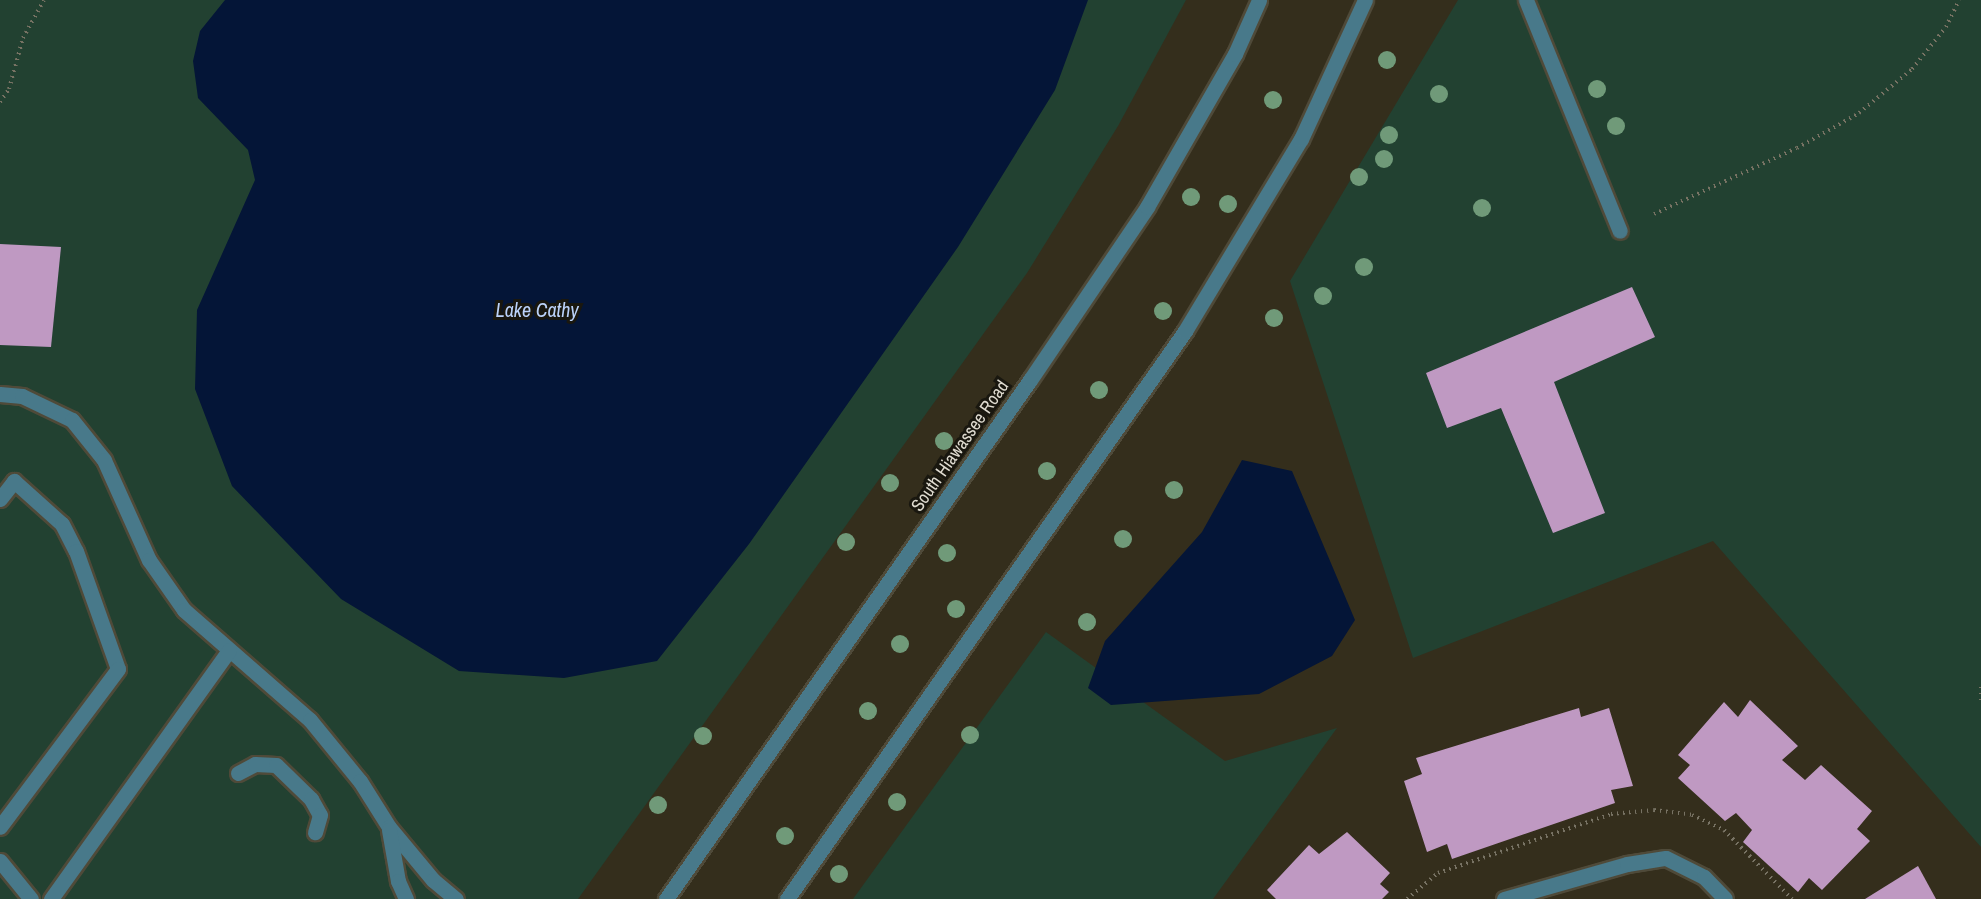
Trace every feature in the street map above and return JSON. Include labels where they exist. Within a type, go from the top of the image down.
[{"type":"street","name":"South Hiawassee Road","points":[[666,899],[1147,207],[1235,54],[1259,0]]},
{"type":"street","points":[[788,899],[1185,331],[1301,139],[1365,0]]},
{"type":"street","points":[[1526,0],[1620,231]]},
{"type":"street","points":[[0,394],[22,396],[72,420],[104,460],[127,504],[149,560],[184,610],[310,720],[360,781],[389,827],[433,880],[456,899]]},
{"type":"street","points":[[0,499],[14,481],[62,524],[76,551],[118,669],[0,827]]},
{"type":"street","points":[[51,899],[229,650]]},
{"type":"street","points":[[238,773],[255,764],[276,765],[311,799],[320,815],[315,832]]},
{"type":"street","points":[[389,827],[398,881],[406,899]]},
{"type":"street","points":[[1504,899],[1628,864],[1666,858],[1704,877],[1725,899]]},
{"type":"street","points":[[0,861],[31,899]]},
{"type":"path","points":[[0,102],[9,89],[23,38],[44,0]]},
{"type":"path","points":[[1654,214],[1797,148],[1859,113],[1912,69],[1946,27],[1959,0]]},
{"type":"path","points":[[1981,687],[1981,705]]},
{"type":"green space","points":[[0,0],[1186,0],[1118,126],[1027,273],[578,899],[0,899]]},
{"type":"green space","points":[[1458,0],[1981,0],[1981,847],[1713,541],[1413,658],[1290,281]]},
{"type":"green space","points":[[1046,632],[1225,761],[1337,728],[1213,899],[853,899]]},
{"type":"water","name":"Lake Cathy","points":[[225,0],[1088,0],[1055,90],[958,247],[749,544],[657,661],[564,678],[459,671],[341,599],[232,486],[195,389],[197,310],[255,180],[248,150],[198,98],[193,61],[200,31]]},
{"type":"water","points":[[1242,460],[1292,471],[1355,620],[1332,656],[1259,694],[1111,705],[1088,688],[1105,641],[1202,532]]},
{"type":"building","points":[[0,244],[61,247],[51,347],[0,345]]},
{"type":"building","points":[[1632,287],[1655,337],[1554,382],[1605,513],[1553,533],[1501,408],[1447,428],[1426,373]]},
{"type":"building","points":[[1750,700],[1798,746],[1782,760],[1805,780],[1821,765],[1872,811],[1857,829],[1870,841],[1822,890],[1809,878],[1798,892],[1743,842],[1752,830],[1736,813],[1725,821],[1678,778],[1690,765],[1678,755],[1724,702],[1738,717]]},
{"type":"building","points":[[1579,708],[1581,717],[1609,708],[1633,786],[1611,790],[1615,803],[1452,859],[1447,844],[1427,852],[1404,781],[1422,774],[1416,758]]},
{"type":"building","points":[[1347,832],[1390,873],[1380,884],[1389,892],[1382,899],[1276,899],[1267,890],[1309,845],[1319,854]]},
{"type":"building","points":[[1918,866],[1936,899],[1865,899]]}]
